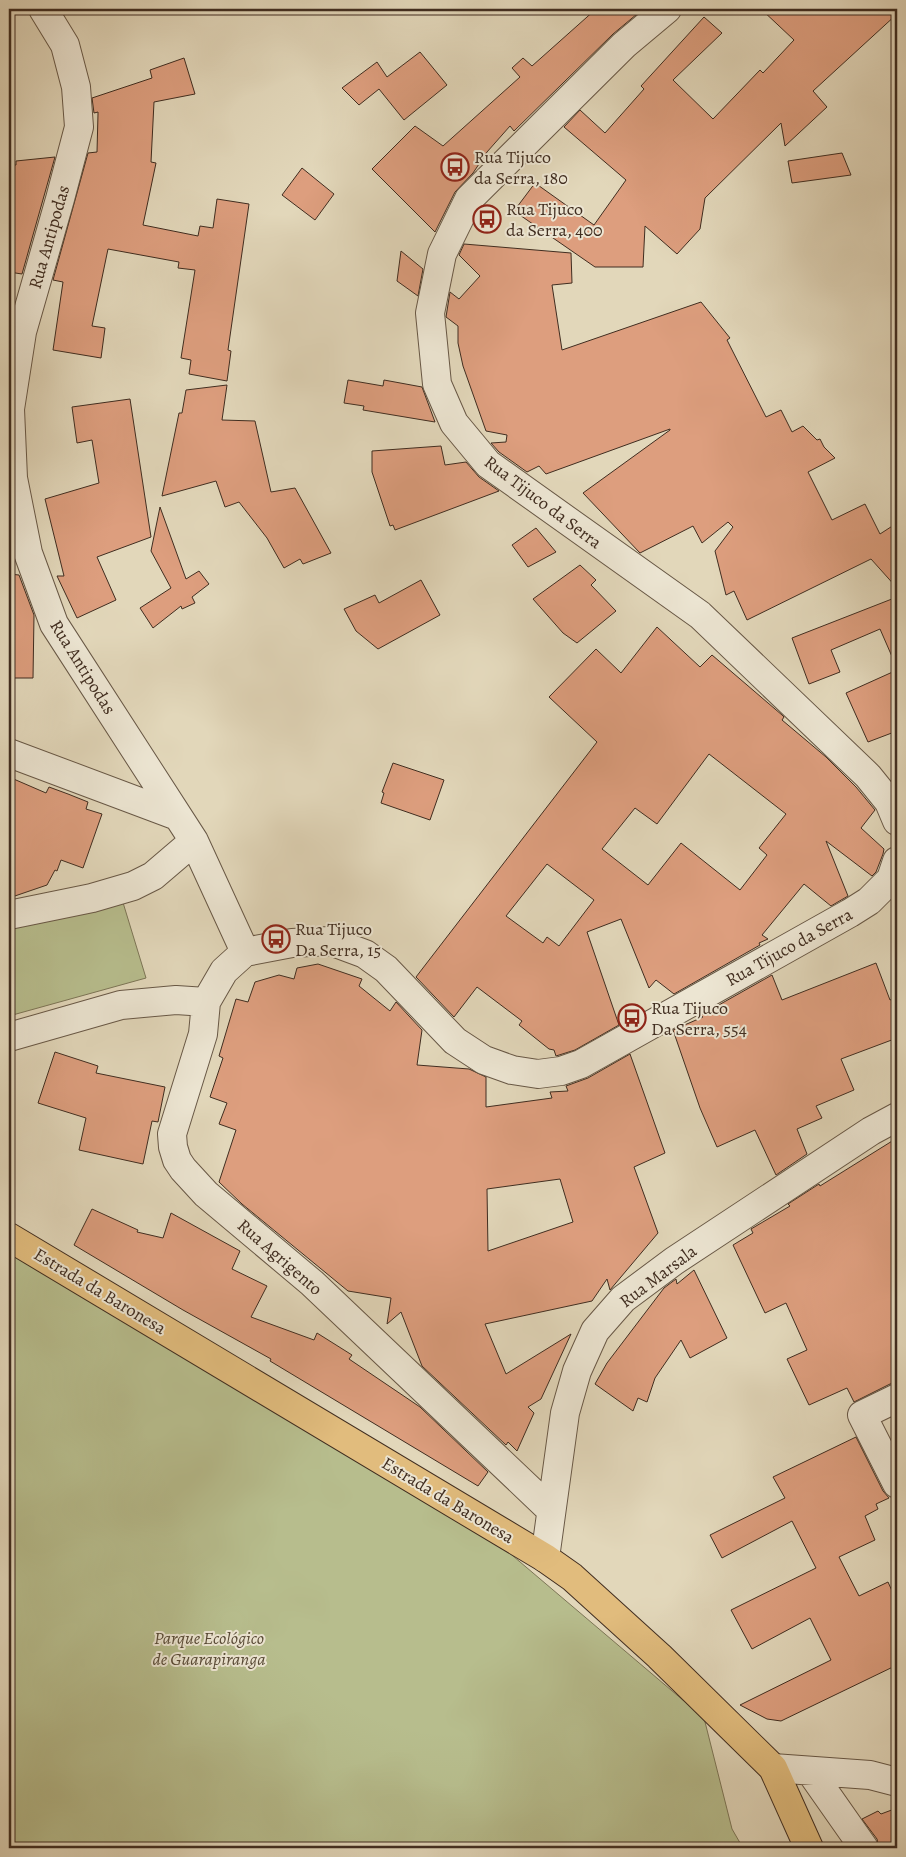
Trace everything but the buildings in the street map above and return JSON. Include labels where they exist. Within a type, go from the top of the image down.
[{"type":"main road","name":"Estrada da Baronesa","points":[[9,1236],[545,1558],[572,1577],[659,1656],[773,1768],[809,1848]]},
{"type":"street","name":"Rua Antipodas","points":[[43,9],[65,44],[76,87],[79,126],[22,332],[10,409],[13,478],[28,553],[54,624],[194,841],[245,952]]},
{"type":"street","name":"Rua Tijuco da Serra","points":[[667,9],[624,45],[469,199],[442,254],[430,313],[437,384],[454,423],[488,464],[700,615],[868,776],[889,802],[897,821]]},
{"type":"street","points":[[9,753],[177,816]]},
{"type":"street","points":[[9,915],[92,898],[133,886],[153,876],[194,841]]},
{"type":"street","name":"Rua Tijuco da Serra","points":[[245,952],[292,943],[330,941],[366,954],[386,969],[455,1041],[484,1060],[512,1070],[538,1074],[561,1071],[581,1064],[850,913],[869,901],[891,878],[897,861]]},
{"type":"street","name":"Rua Agrigento","points":[[245,952],[224,971],[206,1002],[203,1034],[172,1134],[175,1155],[182,1169],[206,1194],[312,1283],[551,1510]]},
{"type":"street","points":[[9,1037],[121,1006],[176,1000],[206,1002]]},
{"type":"street","name":"Rua Marsala","points":[[545,1558],[565,1413],[577,1370],[595,1331],[623,1299],[682,1256],[871,1131],[897,1117]]},
{"type":"street","points":[[897,1398],[862,1415],[897,1484]]},
{"type":"street","points":[[773,1768],[870,1775],[897,1782]]},
{"type":"street","points":[[810,1771],[864,1848]]},
{"type":"green space","points":[[121,896],[146,978],[9,1016],[9,928]]},
{"type":"green space","name":"Parque Ecológico de Guarapiranga","points":[[9,1245],[480,1528],[704,1718],[732,1829],[743,1848],[9,1848]]},
{"type":"place","name":"Rua Tijuco da Serra, 180","points":[[455,167]]},
{"type":"place","name":"Rua Tijuco da Serra, 400","points":[[487,219]]},
{"type":"place","name":"Rua Tijuco Da Serra, 15","points":[[276,939]]},
{"type":"place","name":"Rua Tijuco Da Serra, 554","points":[[632,1018]]}]
